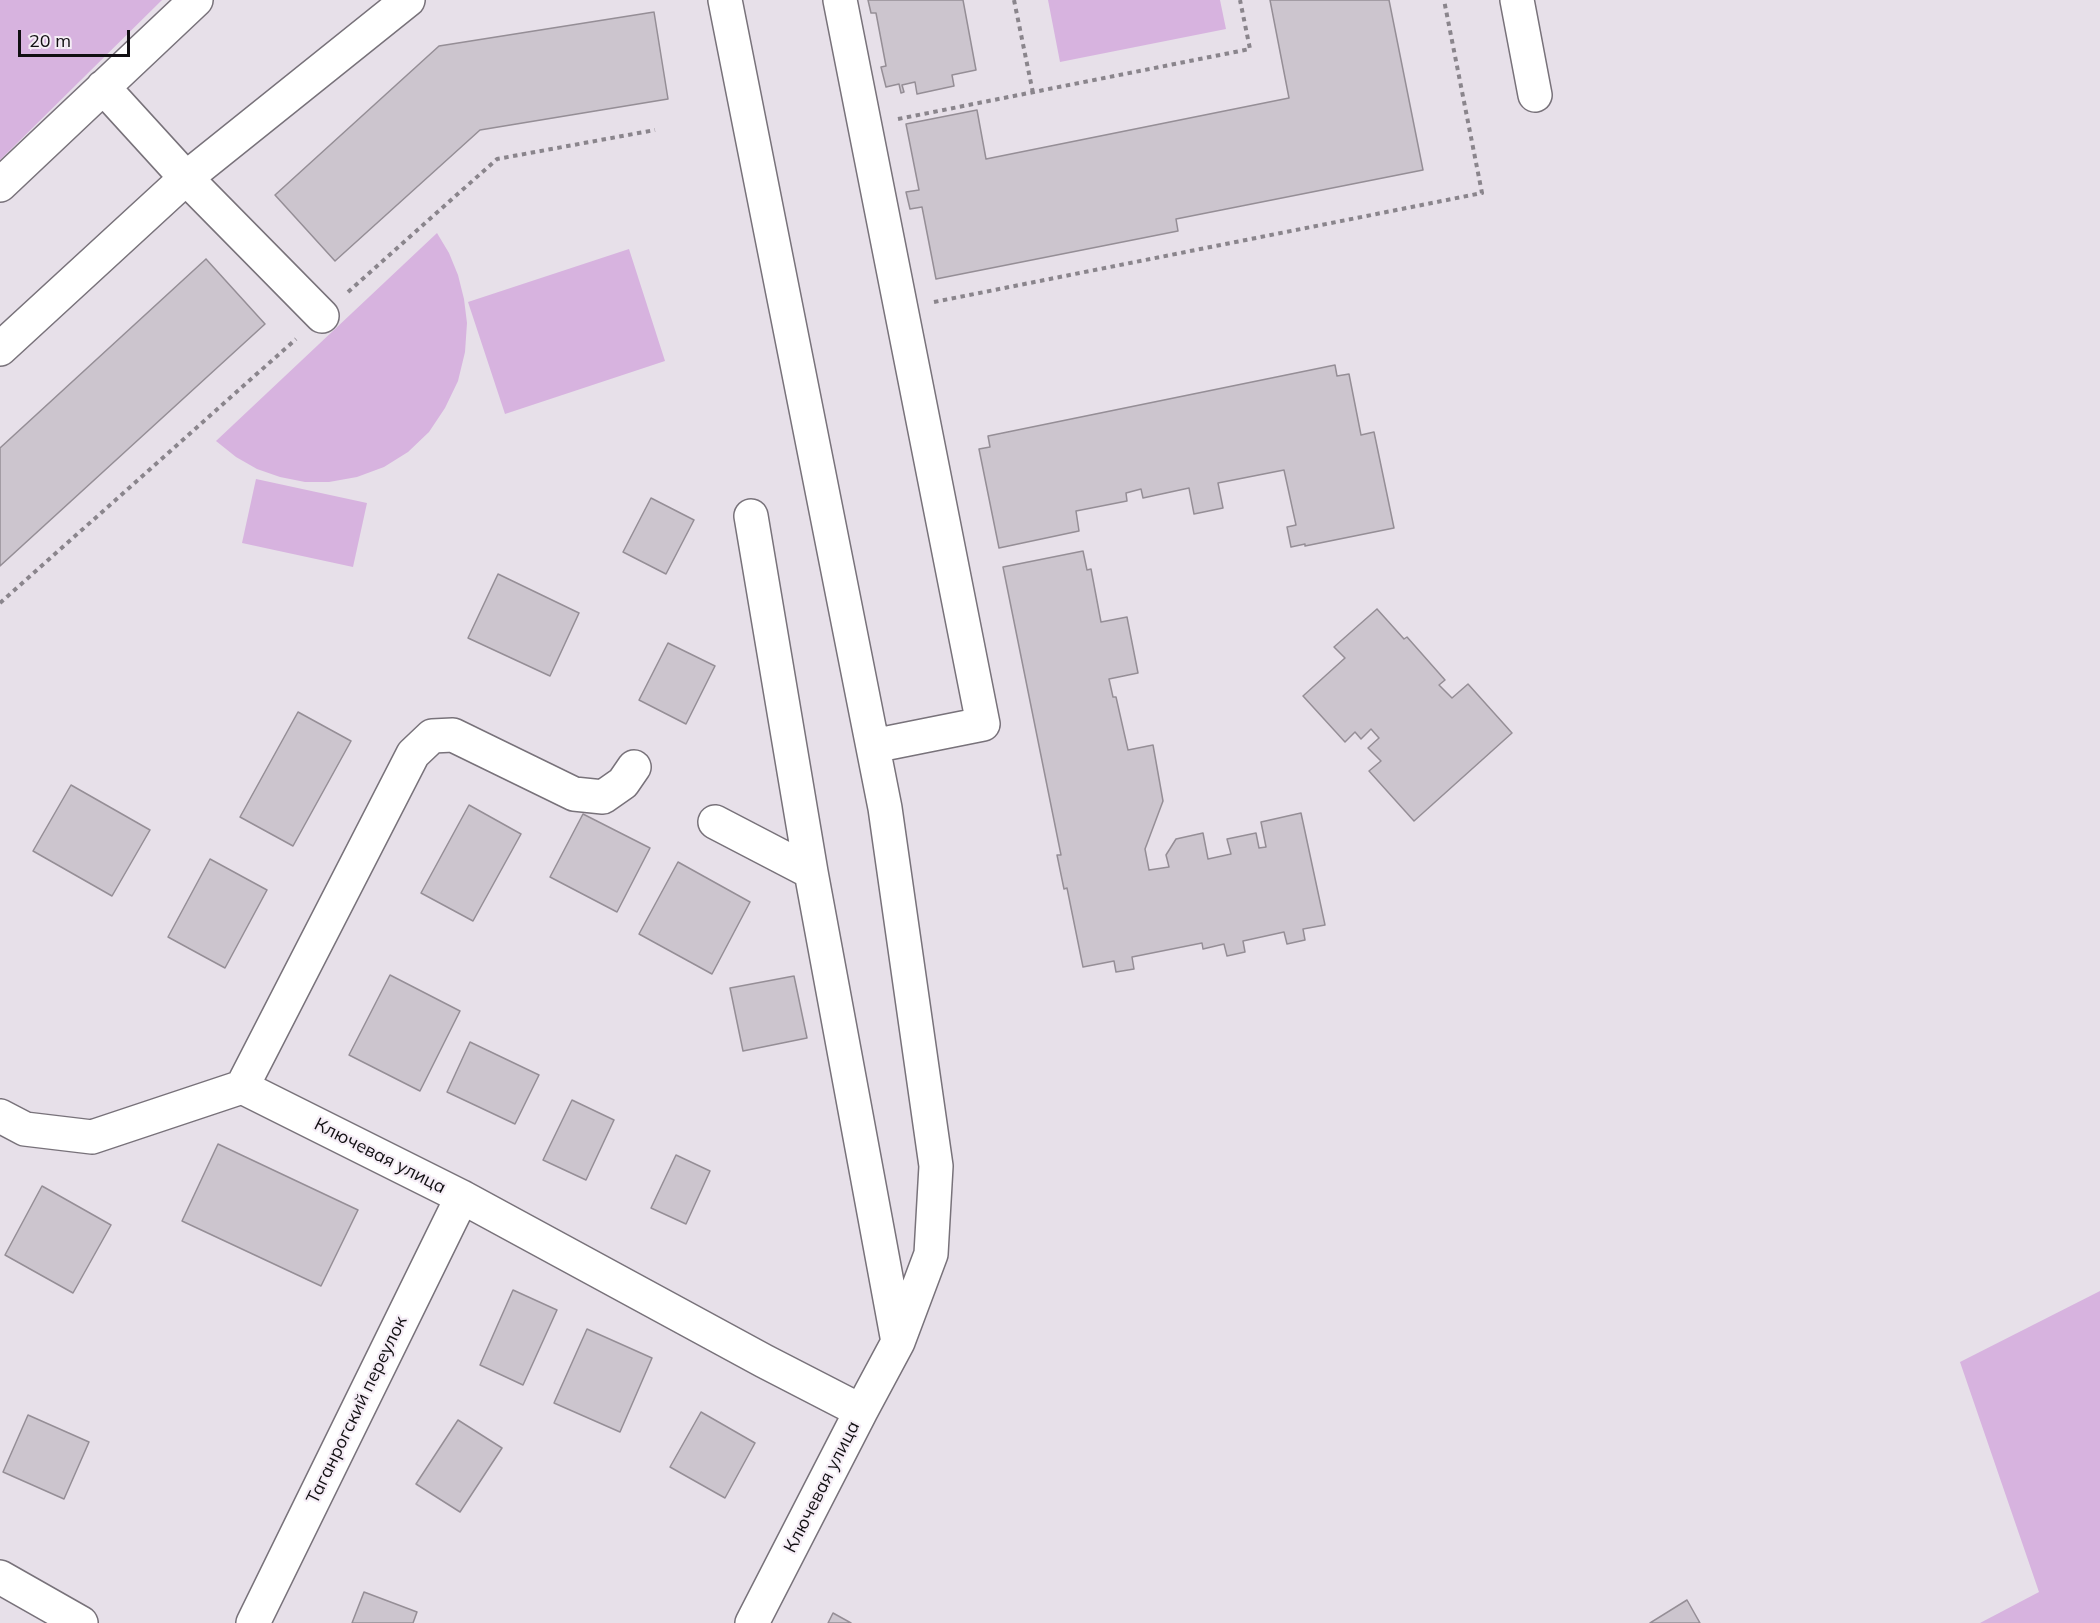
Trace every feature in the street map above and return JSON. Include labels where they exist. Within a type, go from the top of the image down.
[{"type":"street","points":[[0,185],[196,0]]},
{"type":"street","points":[[0,350],[186,178],[408,0]]},
{"type":"street","points":[[725,0],[885,808],[936,1166],[931,1254],[898,1342],[861,1411]]},
{"type":"street","points":[[840,0],[984,724],[873,746]]},
{"type":"street","points":[[1517,0],[1535,95]]},
{"type":"street","points":[[103,87],[186,178],[321,316]]},
{"type":"street","points":[[751,516],[811,872],[898,1342]]},
{"type":"street","points":[[0,1116],[25,1129],[92,1137],[242,1087],[413,754],[432,736],[453,735],[574,794],[603,796],[623,783],[634,767]]},
{"type":"street","points":[[715,822],[811,872]]},
{"type":"street","name":"Ключевая улица","points":[[242,1087],[462,1197],[861,1411],[752,1623]]},
{"type":"street","name":"Таганрогский переулок","points":[[253,1623],[462,1197]]},
{"type":"street","points":[[0,1577],[81,1623]]},
{"type":"path","points":[[1014,0],[1033,93]]},
{"type":"path","points":[[865,126],[1250,49],[1240,0]]},
{"type":"path","points":[[901,309],[1482,193],[1444,0]]},
{"type":"shaded area","points":[[0,0],[162,0],[0,160]]},
{"type":"shaded area","points":[[1048,0],[1220,0],[1226,29],[1060,62]]},
{"type":"shaded area","points":[[437,233],[458,275],[464,299],[467,323],[465,352],[458,381],[445,408],[429,432],[408,452],[384,467],[357,477],[329,482],[305,482],[257,469],[236,457],[216,441]]},
{"type":"shaded area","points":[[629,249],[665,361],[505,414],[468,302]]},
{"type":"shaded area","points":[[256,479],[367,503],[353,567],[242,543]]},
{"type":"shaded area","points":[[2100,1291],[2100,1623],[1980,1623],[2039,1592],[1960,1362]]},
{"type":"building","points":[[868,0],[963,0],[976,70],[952,75],[954,86],[917,94],[915,82],[902,85],[904,92],[901,93],[899,84],[886,87],[881,67],[886,66],[876,13],[871,13]]},
{"type":"building","points":[[1270,0],[1389,0],[1423,170],[1176,219],[1178,231],[936,279],[922,207],[910,209],[906,192],[919,190],[906,124],[977,110],[986,159],[1289,98]]},
{"type":"building","points":[[654,12],[668,99],[480,130],[335,261],[275,195],[439,46]]},
{"type":"building","points":[[206,259],[265,324],[0,566],[0,448]]},
{"type":"building","points":[[1335,365],[1337,376],[1349,374],[1361,435],[1374,432],[1394,528],[1291,547],[1287,527],[1296,525],[1284,470],[1218,483],[1223,508],[1194,514],[1189,488],[1143,498],[1141,489],[1126,493],[1127,501],[1076,511],[1079,531],[999,548],[979,449],[990,447],[988,436]]},
{"type":"building","points":[[651,498],[694,520],[666,574],[623,552]]},
{"type":"building","points":[[1083,551],[1087,570],[1091,569],[1101,622],[1127,617],[1138,673],[1109,679],[1113,697],[1116,697],[1128,750],[1153,745],[1163,801],[1145,849],[1149,870],[1169,867],[1166,855],[1176,839],[1203,833],[1208,859],[1231,854],[1227,839],[1256,833],[1259,848],[1266,847],[1261,822],[1301,813],[1325,925],[1303,929],[1305,940],[1287,944],[1284,932],[1243,941],[1245,952],[1227,956],[1224,944],[1203,949],[1202,943],[1132,957],[1134,969],[1116,972],[1114,961],[1083,967],[1067,888],[1064,889],[1057,855],[1061,855],[1003,567]]},
{"type":"building","points":[[498,574],[579,613],[550,676],[468,638]]},
{"type":"building","points":[[1377,609],[1404,639],[1407,637],[1445,680],[1439,685],[1452,698],[1468,684],[1512,733],[1414,821],[1369,771],[1381,761],[1368,748],[1379,738],[1371,729],[1361,739],[1355,732],[1345,742],[1303,696],[1345,658],[1334,647]]},
{"type":"building","points":[[668,643],[715,666],[686,724],[639,700]]},
{"type":"building","points":[[298,712],[351,741],[293,846],[240,817]]},
{"type":"building","points":[[71,785],[150,830],[112,896],[33,851]]},
{"type":"building","points":[[469,805],[521,834],[473,921],[421,893]]},
{"type":"building","points":[[583,814],[650,848],[617,912],[550,877]]},
{"type":"building","points":[[210,859],[267,890],[225,968],[168,937]]},
{"type":"building","points":[[678,862],[750,902],[712,974],[639,934]]},
{"type":"building","points":[[390,975],[460,1011],[420,1091],[349,1055]]},
{"type":"building","points":[[794,976],[807,1038],[743,1051],[730,988]]},
{"type":"building","points":[[470,1042],[539,1075],[515,1124],[447,1092]]},
{"type":"building","points":[[572,1100],[614,1120],[586,1180],[543,1160]]},
{"type":"building","points":[[218,1144],[358,1210],[321,1286],[182,1221]]},
{"type":"building","points":[[676,1155],[710,1171],[686,1224],[651,1208]]},
{"type":"building","points":[[42,1186],[111,1225],[73,1293],[5,1255]]},
{"type":"building","points":[[513,1290],[557,1310],[523,1385],[480,1365]]},
{"type":"building","points":[[587,1329],[652,1358],[620,1432],[554,1403]]},
{"type":"building","points":[[701,1412],[755,1443],[725,1498],[670,1467]]},
{"type":"building","points":[[28,1415],[89,1442],[64,1499],[3,1472]]},
{"type":"building","points":[[458,1420],[502,1448],[460,1512],[416,1484]]},
{"type":"building","points":[[364,1592],[417,1612],[413,1623],[352,1623]]},
{"type":"building","points":[[1687,1600],[1700,1623],[1650,1623]]},
{"type":"building","points":[[833,1613],[851,1623],[828,1623]]}]
